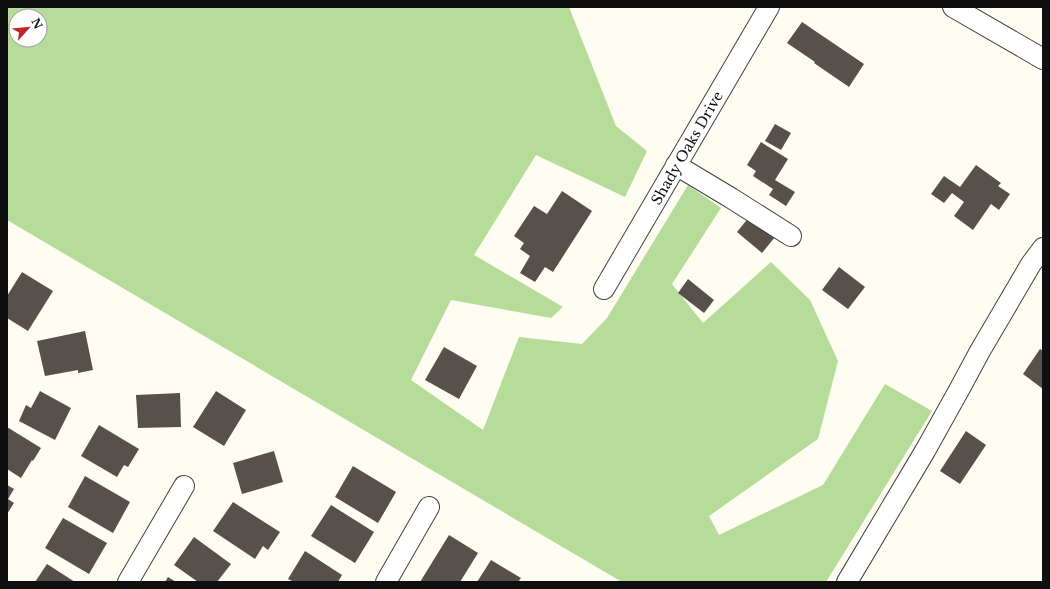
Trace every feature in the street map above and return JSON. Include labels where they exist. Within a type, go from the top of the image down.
[{"type":"street","name":"Shady Oaks Drive","points":[[604,289],[770,7]]},
{"type":"street","points":[[953,7],[1043,59]]},
{"type":"street","points":[[676,165],[791,236]]},
{"type":"street","points":[[847,582],[925,451],[980,351],[1031,264],[1043,248]]},
{"type":"street","points":[[128,582],[184,486]]},
{"type":"street","points":[[386,582],[430,507]]},
{"type":"green space","points":[[7,7],[569,7],[616,126],[647,151],[625,197],[536,155],[474,255],[563,307],[551,318],[451,300],[411,380],[483,430],[519,337],[582,344],[607,318],[688,185],[721,208],[672,284],[703,323],[771,262],[810,300],[838,361],[818,439],[709,516],[719,535],[823,485],[885,384],[932,411],[826,582],[622,582],[7,220]]},
{"type":"building","points":[[802,22],[864,64],[849,87],[787,43]]},
{"type":"building","points":[[775,124],[791,133],[781,150],[765,141]]},
{"type":"building","points":[[761,142],[788,159],[775,180],[795,192],[786,206],[769,195],[773,189],[753,176],[756,171],[747,165]]},
{"type":"building","points":[[976,165],[1001,183],[998,186],[1010,194],[999,210],[991,204],[973,230],[954,216],[964,202],[952,193],[944,203],[931,194],[944,176],[960,187]]},
{"type":"building","points":[[562,191],[592,211],[553,272],[545,267],[535,282],[520,273],[530,256],[520,249],[524,243],[514,236],[534,206],[547,214]]},
{"type":"building","points":[[750,216],[775,237],[762,253],[737,232]]},
{"type":"building","points":[[839,267],[865,287],[848,309],[822,290]]},
{"type":"building","points":[[22,272],[53,291],[28,331],[7,318],[7,296]]},
{"type":"building","points":[[688,279],[714,300],[704,313],[678,293]]},
{"type":"building","points":[[85,331],[93,370],[78,373],[78,370],[45,376],[37,341]]},
{"type":"building","points":[[444,347],[477,366],[459,399],[425,380]]},
{"type":"building","points":[[1040,349],[1043,351],[1043,389],[1023,374]]},
{"type":"building","points":[[40,391],[71,408],[55,440],[19,421],[26,405],[31,408]]},
{"type":"building","points":[[216,391],[246,410],[224,446],[193,427]]},
{"type":"building","points":[[180,393],[181,427],[138,428],[136,395]]},
{"type":"building","points":[[99,425],[139,449],[128,467],[124,465],[117,477],[81,456]]},
{"type":"building","points":[[7,427],[41,448],[21,478],[7,469]]},
{"type":"building","points":[[966,431],[986,445],[960,484],[940,471]]},
{"type":"building","points":[[274,451],[283,482],[242,494],[233,463]]},
{"type":"building","points":[[353,466],[396,492],[378,523],[335,497]]},
{"type":"building","points":[[85,476],[130,502],[113,533],[68,507]]},
{"type":"building","points":[[7,485],[14,489],[8,499],[14,503],[7,514]]},
{"type":"building","points":[[233,502],[280,532],[268,550],[263,546],[255,559],[213,531]]},
{"type":"building","points":[[331,505],[374,532],[355,563],[311,536]]},
{"type":"building","points":[[63,518],[107,543],[89,574],[45,548]]},
{"type":"building","points":[[449,535],[478,553],[460,582],[420,582]]},
{"type":"building","points":[[194,537],[231,564],[217,582],[198,582],[174,565]]},
{"type":"building","points":[[305,551],[342,575],[338,582],[294,582],[288,579]]},
{"type":"building","points":[[491,560],[521,578],[518,582],[477,582]]},
{"type":"building","points":[[47,564],[75,582],[35,582]]},
{"type":"building","points":[[168,577],[176,582],[165,582]]}]
